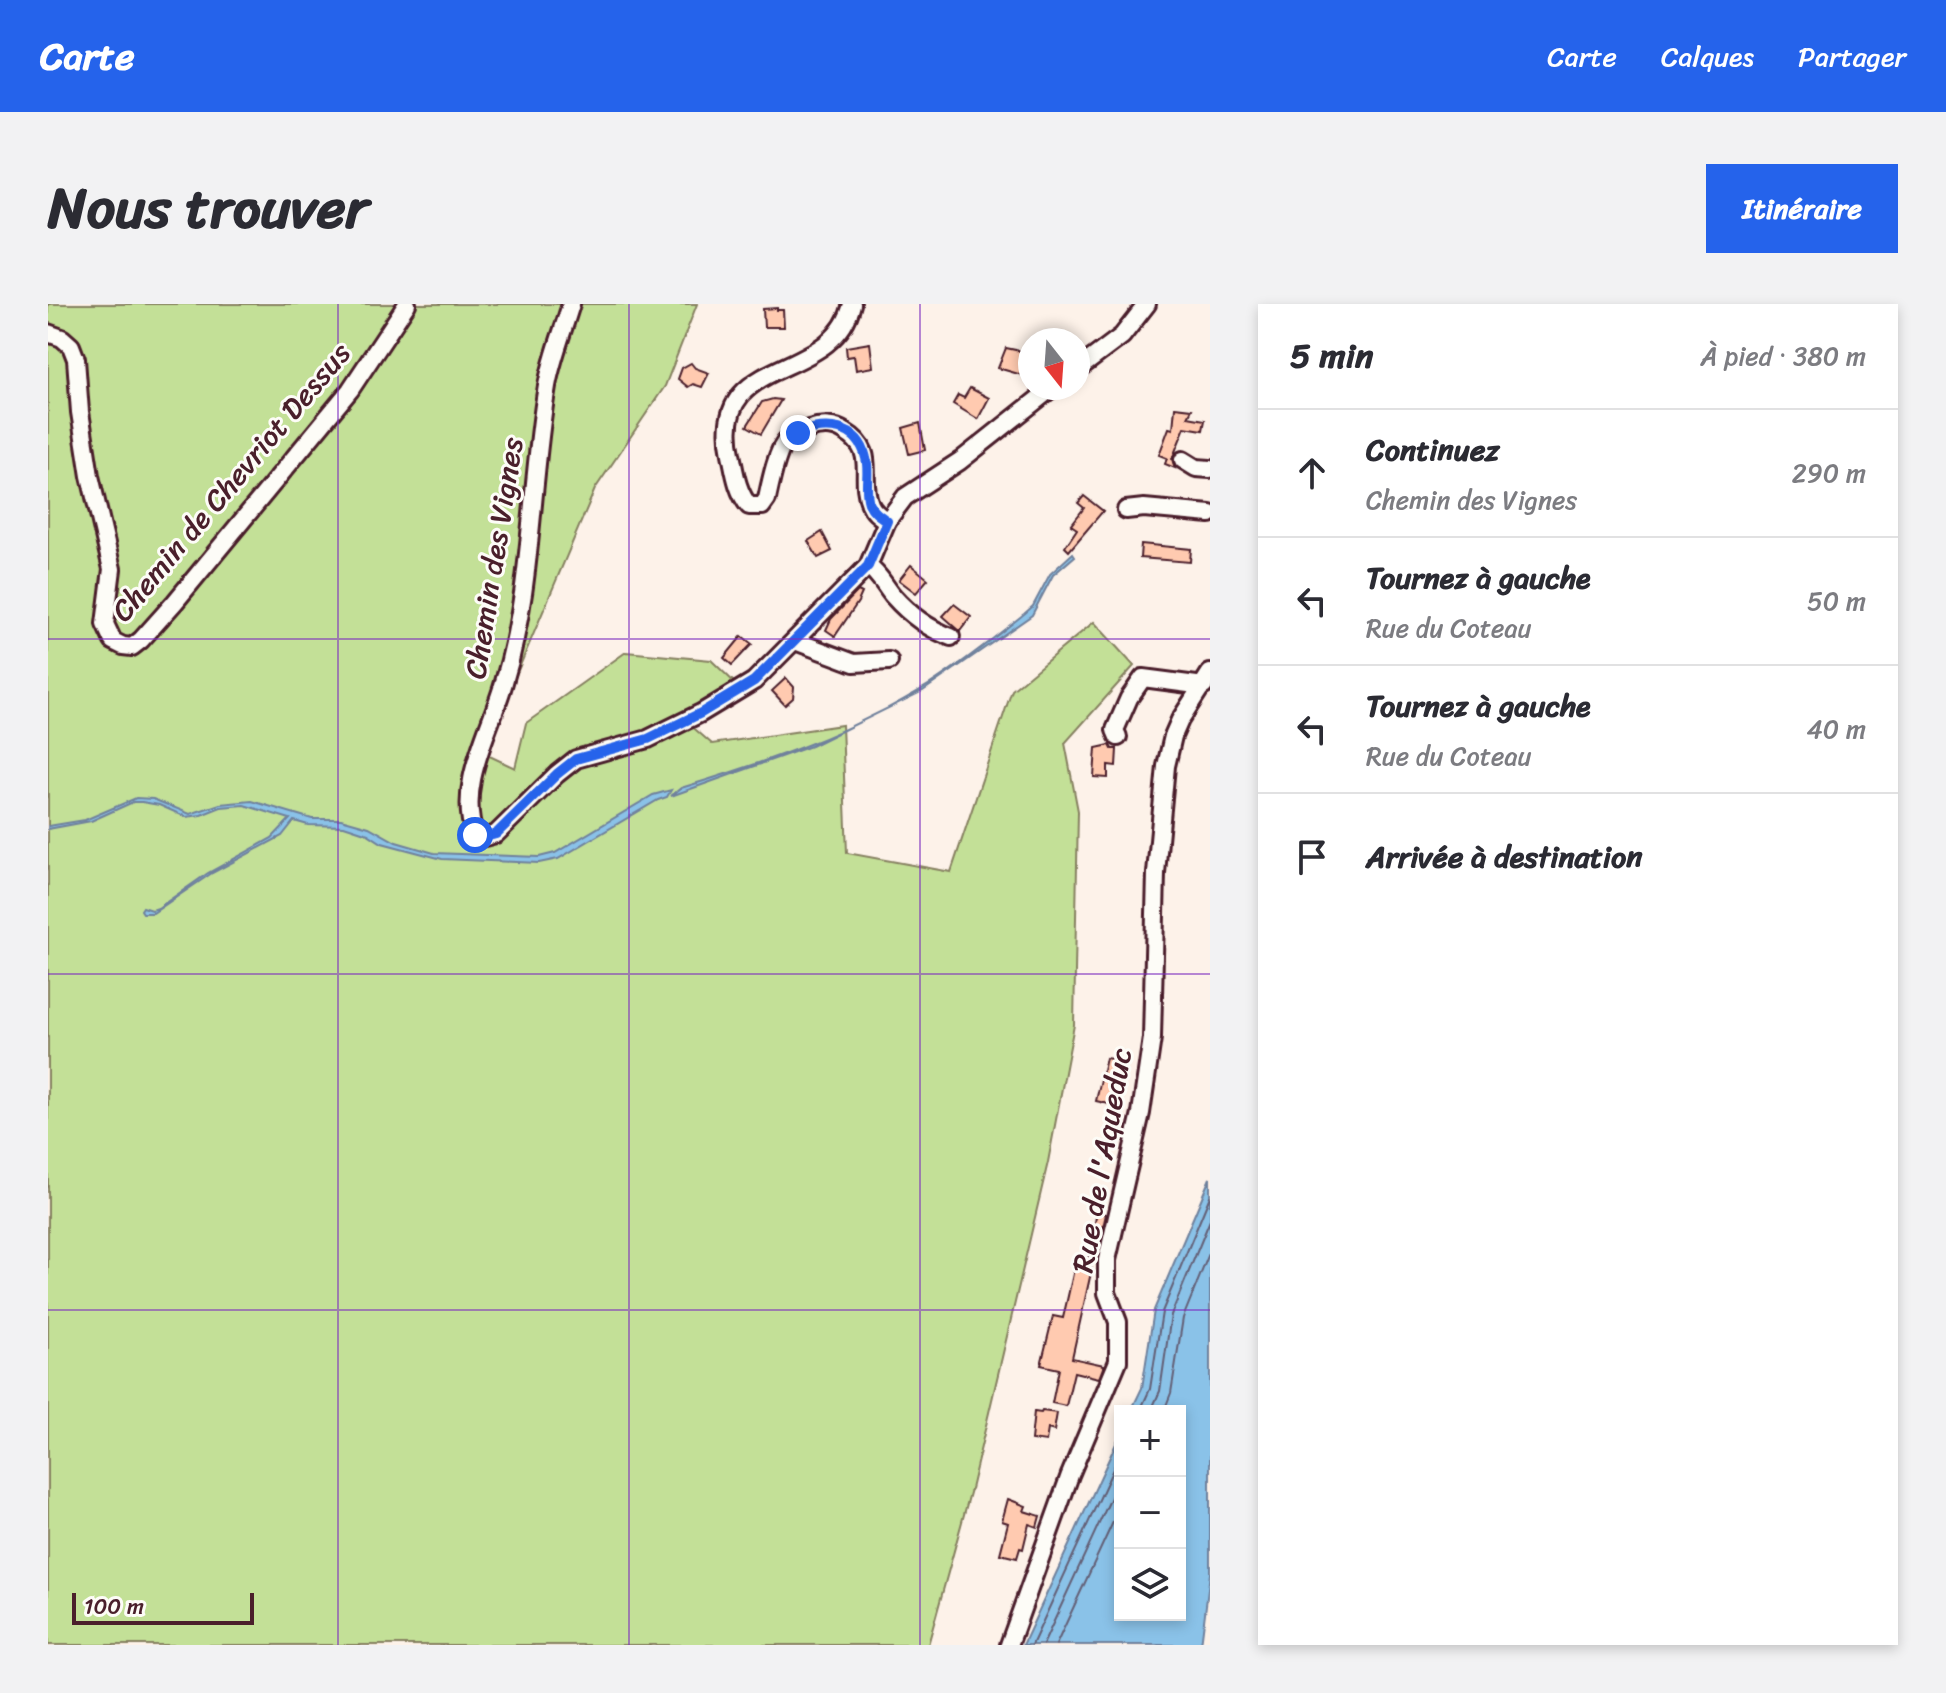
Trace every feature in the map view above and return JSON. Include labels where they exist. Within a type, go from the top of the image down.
[{"type":"street","name":"Chemin de Chevriot Dessus","points":[[48,333],[62,338],[71,346],[76,359],[90,476],[112,569],[105,624],[113,641],[132,647],[175,602],[350,390],[407,304]]},
{"type":"street","name":"Chemin des Vignes","points":[[571,304],[548,385],[528,561],[514,649],[495,714],[480,744],[472,771],[471,826],[475,835],[485,837],[496,834],[576,759],[648,739],[754,681],[868,566],[887,521],[905,497],[960,461],[1037,400]]},
{"type":"street","points":[[852,304],[840,331],[825,344],[747,387],[732,404],[727,436],[741,495],[749,506],[762,506],[785,442],[816,426],[838,427],[853,436],[862,448],[866,459],[868,501],[874,512],[887,521]]},
{"type":"street","points":[[1090,360],[1122,336],[1147,304]]},
{"type":"street","points":[[1183,460],[1196,468],[1210,469]]},
{"type":"street","points":[[1126,510],[1144,508],[1210,514]]},
{"type":"street","points":[[868,566],[880,576],[892,595],[931,630],[951,637]]},
{"type":"street","points":[[795,641],[854,663],[889,661]]},
{"type":"street","points":[[1118,737],[1115,730],[1129,698],[1143,678],[1207,680]]},
{"type":"street","name":"Rue de l'Aqueduc","points":[[1009,1645],[1070,1475],[1118,1361],[1118,1322],[1107,1293],[1107,1260],[1141,1113],[1152,1038],[1156,873],[1166,766],[1180,720],[1207,680]]},
{"type":"green space","points":[[48,304],[697,304],[665,386],[595,489],[483,753],[515,768],[526,723],[626,652],[711,660],[738,686],[688,723],[712,744],[842,725],[847,853],[951,872],[1012,690],[1094,622],[1134,666],[1065,743],[1078,811],[1074,1025],[1048,1162],[971,1489],[928,1645],[48,1645]]},
{"type":"water","points":[[1073,553],[1075,556],[1053,575],[1032,615],[923,691],[876,714],[942,676],[1024,614],[1033,606],[1050,574]]},
{"type":"water","points":[[864,720],[811,746],[671,796],[681,788],[745,768]]},
{"type":"water","points":[[671,790],[667,797],[558,859],[539,863],[442,859],[382,843],[368,834],[344,826],[308,825],[294,821],[282,836],[212,873],[153,913],[143,913],[141,910],[143,907],[158,908],[208,873],[272,838],[290,819],[244,805],[221,807],[186,817],[159,805],[133,802],[91,821],[48,829],[48,826],[85,820],[136,798],[153,799],[190,814],[220,804],[252,801],[312,819],[341,819],[369,827],[396,842],[434,853],[539,857],[555,853],[653,795]]},
{"type":"water","points":[[1210,1178],[1210,1573],[1201,1645],[1023,1645],[1114,1448],[1114,1621],[1186,1621],[1186,1405],[1134,1405],[1142,1388],[1154,1310]]},
{"type":"building","points":[[763,309],[783,310],[784,327],[764,327]]},
{"type":"building","points":[[870,343],[873,367],[856,370],[854,356],[847,357],[846,347]]},
{"type":"building","points":[[1006,348],[1018,350],[1018,374],[998,368]]},
{"type":"building","points":[[691,363],[695,368],[709,373],[702,387],[693,384],[688,387],[678,379],[682,368]]},
{"type":"building","points":[[970,388],[989,398],[978,419],[953,404],[958,395],[964,398]]},
{"type":"building","points":[[781,400],[761,434],[747,426],[762,402]]},
{"type":"building","points":[[1175,407],[1192,409],[1188,417],[1205,420],[1203,430],[1185,427],[1172,459],[1175,468],[1165,464],[1167,458],[1159,455],[1169,428],[1173,429]]},
{"type":"building","points":[[920,423],[925,450],[909,454],[903,428]]},
{"type":"building","points":[[1084,496],[1103,511],[1069,551],[1065,547],[1077,529],[1071,525],[1084,508],[1078,503]]},
{"type":"building","points":[[822,532],[832,551],[818,558],[808,541]]},
{"type":"building","points":[[1141,544],[1191,549],[1190,562],[1140,558]]},
{"type":"building","points":[[911,565],[928,579],[916,593],[899,580]]},
{"type":"building","points":[[858,591],[862,593],[858,602],[835,636],[826,630],[831,619]]},
{"type":"building","points":[[954,604],[971,617],[960,631],[943,616]]},
{"type":"building","points":[[742,636],[752,644],[732,665],[724,658]]},
{"type":"building","points":[[786,678],[794,687],[793,698],[785,705],[772,691]]},
{"type":"building","points":[[1110,745],[1112,749],[1117,749],[1116,766],[1108,765],[1108,778],[1094,777],[1096,748]]},
{"type":"building","points":[[1106,1058],[1116,1060],[1113,1072],[1118,1073],[1109,1104],[1096,1101]]},
{"type":"building","points":[[1097,1212],[1106,1214],[1096,1259],[1088,1257]]},
{"type":"building","points":[[1075,1265],[1092,1268],[1072,1358],[1104,1365],[1099,1378],[1074,1372],[1066,1406],[1052,1403],[1059,1369],[1041,1365],[1053,1316],[1063,1318]]},
{"type":"building","points":[[1034,1412],[1057,1413],[1054,1431],[1048,1429],[1046,1442],[1031,1440]]},
{"type":"building","points":[[1008,1499],[1026,1506],[1024,1511],[1040,1516],[1037,1527],[1029,1524],[1023,1549],[1020,1548],[1017,1558],[1000,1554],[1008,1523],[1002,1521]]},
{"type":"route","points":[[475,835],[485,837],[496,834],[576,759],[648,739],[737,693],[769,668],[868,566],[887,521],[874,512],[868,501],[866,459],[862,448],[853,436],[838,427],[816,426],[798,433]]}]
